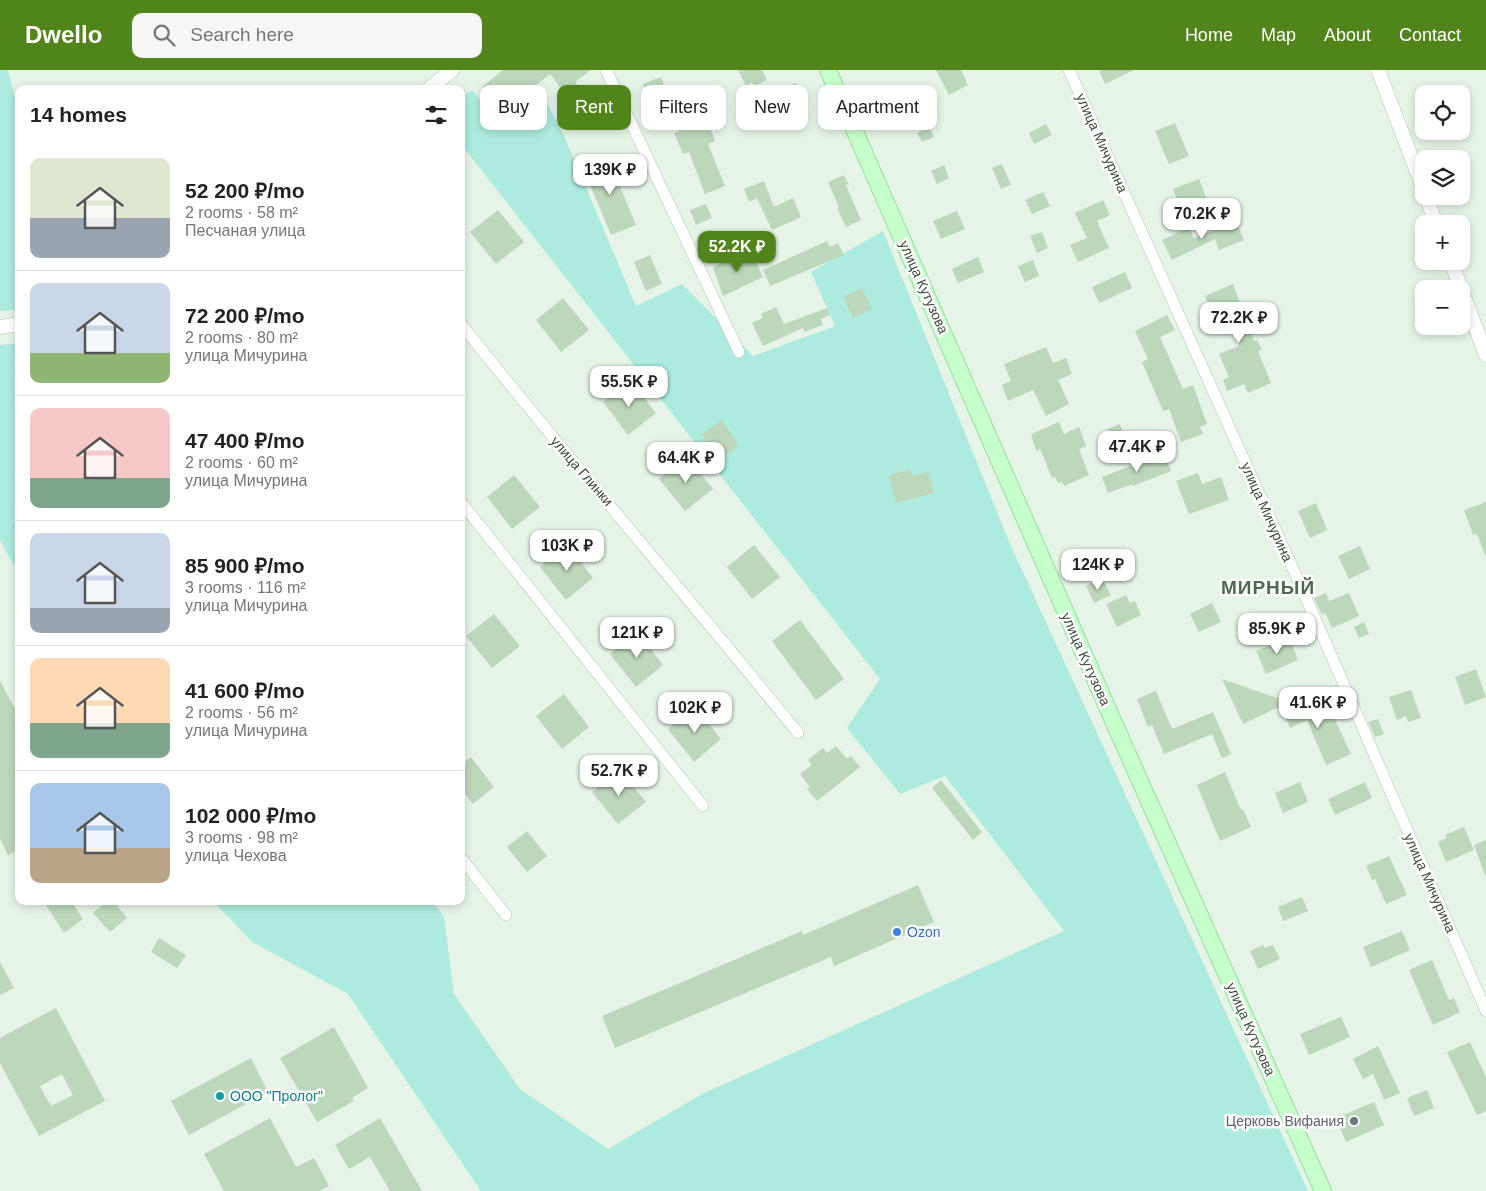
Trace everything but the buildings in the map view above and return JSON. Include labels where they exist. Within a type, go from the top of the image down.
[{"type":"main road","name":"улица Кутузова","points":[[828,70],[1115,725],[1322,1191]]},
{"type":"street","points":[[434,85],[452,70]]},
{"type":"street","points":[[606,70],[739,352]]},
{"type":"street","name":"улица Мичурина","points":[[1069,70],[1307,600],[1486,1011]]},
{"type":"street","points":[[1378,70],[1415,167]]},
{"type":"street","points":[[1470,313],[1486,355]]},
{"type":"street","points":[[0,327],[15,325]]},
{"type":"street","name":"улица Глинки","points":[[465,329],[567,456],[633,532],[798,733]]},
{"type":"street","points":[[465,507],[704,806]]},
{"type":"street","points":[[465,863],[506,915]]},
{"type":"shaded area","points":[[0,70],[8,70],[15,99],[15,310],[0,311]]},
{"type":"shaded area","points":[[472,90],[480,100],[480,130],[547,130],[547,102],[557,122],[557,130],[561,130],[565,138],[636,306],[682,284],[753,356],[835,326],[811,272],[883,231],[1010,544],[1308,1191],[481,1191],[348,994],[252,942],[217,905],[435,905],[444,917],[454,994],[520,1089],[608,1149],[702,1094],[1064,931],[945,776],[900,794],[847,728],[880,679],[465,149],[465,94]]},
{"type":"shaded area","points":[[15,343],[15,568],[0,540],[0,345]]},
{"type":"place","name":"Ozon","points":[[897,932]]},
{"type":"place","name":"ООО \"Пролог\"","points":[[220,1096]]},
{"type":"place","name":"Церковь Вифания","points":[[1354,1121]]},
{"type":"district","name":"МИРНЫЙ","points":[[1268,587]]}]
